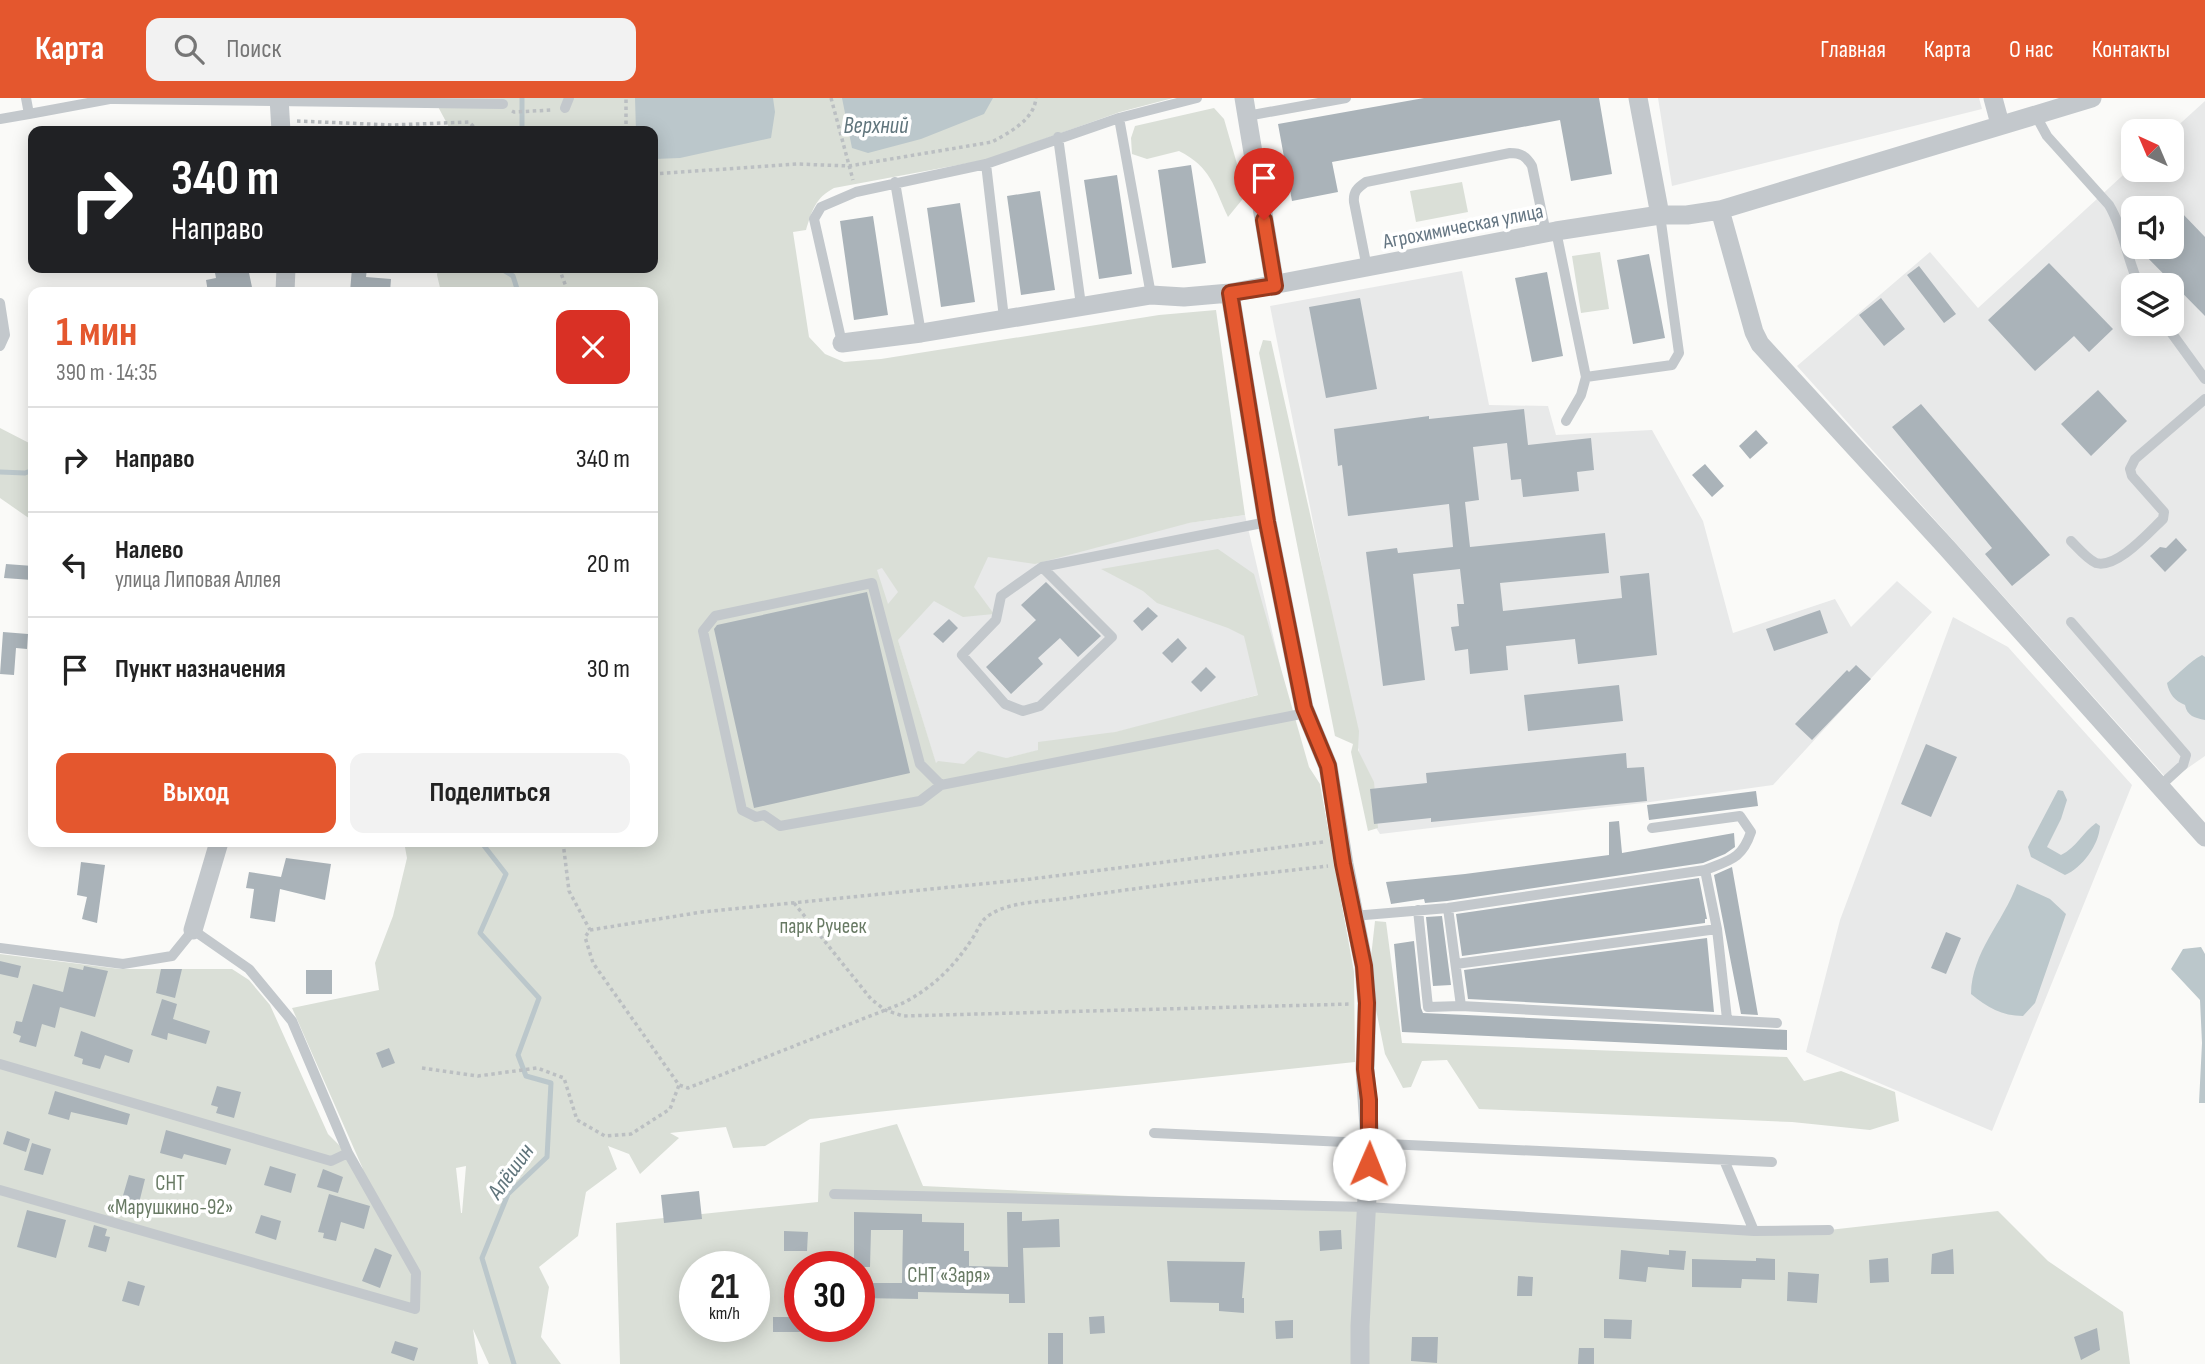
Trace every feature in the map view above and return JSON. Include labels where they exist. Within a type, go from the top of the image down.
[{"type":"street","points":[[1638,98],[1660,215]]},
{"type":"street","points":[[1993,98],[2000,124]]},
{"type":"street","name":"Агрохимическая улица","points":[[842,342],[921,333],[1151,295],[1184,297],[1230,293],[1551,232],[1660,215],[1687,215],[1720,210],[2092,98]]},
{"type":"street","points":[[279,99],[281,126]]},
{"type":"street","points":[[1245,107],[1275,286]]},
{"type":"street","points":[[1720,210],[1754,332],[1760,344],[1947,548],[2205,837]]},
{"type":"street","points":[[1230,293],[1267,522],[1306,713],[1328,766],[1343,864],[1364,966],[1367,1003],[1365,1069],[1370,1142],[1360,1364]]},
{"type":"street","points":[[192,930],[217,847]]},
{"type":"lane","points":[[26,98],[29,114]]},
{"type":"lane","points":[[842,342],[814,219],[821,207],[856,192],[986,164],[1119,117],[1197,98]]},
{"type":"lane","points":[[1245,107],[1346,98]]},
{"type":"lane","points":[[0,119],[115,99],[279,99],[503,104]]},
{"type":"lane","points":[[2035,114],[2047,136],[2109,205],[2117,218],[2134,273]]},
{"type":"lane","points":[[1119,117],[1151,295]]},
{"type":"lane","points":[[1058,138],[1081,305]]},
{"type":"lane","points":[[1367,268],[1353,202],[1353,194],[1357,188],[1366,182],[1510,153],[1520,153],[1527,157],[1551,232],[1586,377],[1581,395],[1566,421]]},
{"type":"lane","points":[[986,164],[1004,318]]},
{"type":"lane","points":[[895,182],[921,333]]},
{"type":"lane","points":[[1586,377],[1672,365],[1679,353],[1660,215]]},
{"type":"lane","points":[[0,303],[5,334],[0,346]]},
{"type":"lane","points":[[2174,336],[2205,379]]},
{"type":"lane","points":[[2071,541],[2094,562],[2106,564],[2118,559],[2163,519],[2164,512],[2132,476],[2130,469],[2136,459],[2205,400]]},
{"type":"lane","points":[[1042,567],[1111,637],[1040,706],[1023,710],[1005,704],[962,655],[996,620],[1001,596],[1042,567],[1267,522]]},
{"type":"lane","points":[[941,785],[920,764],[872,583],[715,616],[703,631],[742,810],[756,817],[764,815],[779,826],[920,801],[941,785],[1306,713]]},
{"type":"lane","points":[[2071,622],[2186,755],[2183,765],[2160,786]]},
{"type":"lane","points":[[1353,916],[1448,908],[1705,870],[1737,857],[1751,832],[1745,819],[1740,816],[1652,828]]},
{"type":"lane","points":[[1705,870],[1717,929],[1727,1019]]},
{"type":"lane","points":[[1448,908],[1461,1006]]},
{"type":"lane","points":[[1418,910],[1427,1007],[1461,1006],[1777,1023]]},
{"type":"lane","points":[[1456,964],[1717,929]]},
{"type":"lane","points":[[0,948],[123,964],[172,956],[192,930],[249,969],[292,1021],[348,1153],[416,1273],[415,1309],[0,1190]]},
{"type":"lane","points":[[0,1064],[331,1161],[348,1153]]},
{"type":"lane","points":[[1154,1133],[1772,1162]]},
{"type":"lane","points":[[1724,1160],[1754,1231]]},
{"type":"lane","points":[[834,1194],[1367,1207],[1754,1231],[1829,1230]]},
{"type":"path","points":[[626,98],[626,126]]},
{"type":"path","points":[[831,98],[856,192]]},
{"type":"path","points":[[658,174],[797,164],[849,166],[992,142],[1033,111],[1036,98]]},
{"type":"path","points":[[514,112],[529,112],[567,103]]},
{"type":"path","points":[[281,126],[469,122],[473,126]]},
{"type":"path","points":[[1339,840],[1031,879],[702,912],[590,930],[585,937],[593,963],[679,1085],[688,1088],[885,1010],[926,991],[939,980],[972,939],[982,920],[993,912],[1117,891],[1343,864]]},
{"type":"path","points":[[564,847],[569,891],[590,930]]},
{"type":"path","points":[[794,903],[871,999],[885,1010],[903,1016],[1367,1003]]},
{"type":"path","points":[[422,1068],[478,1076],[537,1068],[564,1078],[577,1120],[605,1136],[631,1134],[670,1109],[679,1085]]},
{"type":"shaded area","points":[[1658,98],[1979,98],[1982,109],[1672,186]]},
{"type":"shaded area","points":[[2205,101],[2205,756],[2169,781],[1797,366],[1930,252],[1978,308],[2121,177],[2121,182],[2184,182],[2184,120]]},
{"type":"shaded area","points":[[1462,271],[1489,405],[1548,406],[1556,435],[1652,430],[1703,521],[1733,633],[1835,599],[1851,627],[1897,581],[1932,612],[1773,785],[1380,834],[1373,823],[1270,306]]},
{"type":"shaded area","points":[[1245,515],[1285,687],[1179,717],[939,774],[876,569]]},
{"type":"shaded area","points":[[1953,617],[2008,647],[2132,785],[1992,1131],[1806,1052],[1840,920]]},
{"type":"green space","name":"парк Ручеек","points":[[412,98],[1173,98],[1120,112],[985,160],[834,188],[822,196],[815,206],[806,230],[793,232],[809,337],[825,354],[844,362],[881,359],[1159,315],[1216,310],[1245,515],[1189,523],[1035,564],[988,557],[974,587],[994,614],[963,617],[934,601],[898,640],[936,763],[964,764],[978,751],[1006,758],[1038,750],[1038,742],[1115,732],[1258,695],[1244,636],[1157,603],[1143,591],[1101,569],[1218,549],[1254,574],[1309,767],[1320,784],[1354,972],[1355,1062],[810,1119],[765,1146],[733,1148],[726,1127],[670,1133],[679,1138],[640,1174],[629,1154],[608,1146],[617,1169],[586,1192],[578,1236],[539,1267],[549,1287],[541,1337],[561,1364],[489,1364],[473,1329],[478,1364],[0,1364],[0,954],[120,969],[232,969],[249,980],[270,1005],[328,1134],[363,1169],[292,1008],[379,990],[375,963],[393,916],[407,858],[405,847],[658,847],[658,287],[440,287],[437,275],[658,273],[658,126],[448,126],[435,101],[412,103]],"holes":[[[882,568],[898,592],[888,604],[877,570]],[[466,1166],[462,1213],[456,1168]]]},
{"type":"green space","points":[[1214,108],[1224,119],[1246,195],[1228,217],[1205,171],[1190,157],[1179,151],[1147,159],[1132,154],[1131,138],[1135,126]]},
{"type":"green space","points":[[1462,182],[1468,212],[1416,222],[1410,191]]},
{"type":"green space","points":[[1600,252],[1609,309],[1581,313],[1572,256]]},
{"type":"green space","points":[[1263,340],[1271,341],[1359,731],[1358,750],[1374,782],[1378,828],[1368,831],[1351,752],[1353,744],[1335,736],[1259,353]]},
{"type":"green space","points":[[0,428],[28,442],[28,518],[0,498]]},
{"type":"green space","points":[[1375,921],[1386,922],[1402,1043],[1787,1057],[1804,1081],[1841,1071],[1895,1092],[1899,1121],[1870,1130],[1792,1122],[1479,1109],[1447,1060],[1422,1061],[1411,1087],[1403,1088],[1385,1054],[1369,975]]},
{"type":"green space","name":"СНТ «Заря»","points":[[897,1124],[923,1186],[1829,1230],[1998,1211],[2048,1261],[2123,1312],[2130,1364],[620,1364],[616,1223],[818,1202],[820,1143]]},
{"type":"water","points":[[635,98],[773,98],[775,112],[771,138],[680,158],[658,159],[658,126],[636,126]]},
{"type":"water","name":"Верхний","points":[[842,98],[993,98],[984,114],[921,139],[868,153],[852,148]]},
{"type":"water","points":[[2202,655],[2205,657],[2205,720],[2190,714],[2185,705],[2173,697],[2167,683]]},
{"type":"water","points":[[2058,790],[2063,791],[2067,800],[2047,847],[2061,855],[2096,823],[2100,826],[2088,855],[2078,867],[2065,875],[2031,857],[2028,847]]},
{"type":"water","points":[[2017,884],[2050,899],[2066,914],[2035,1003],[2023,1016],[1995,1010],[1971,994],[1982,951]]},
{"type":"water","points":[[2201,947],[2205,954],[2205,1103],[2199,1103],[2202,1043],[2200,1000],[2171,969],[2183,949]]},
{"type":"building","points":[[1424,98],[1599,98],[1612,174],[1571,181],[1560,120],[1332,162],[1338,192],[1292,201],[1278,124]]},
{"type":"building","points":[[1191,165],[1206,263],[1172,268],[1158,170]]},
{"type":"building","points":[[1117,175],[1132,274],[1099,279],[1084,180]]},
{"type":"building","points":[[1040,191],[1055,290],[1021,295],[1007,196]]},
{"type":"building","points":[[960,203],[975,302],[941,307],[927,208]]},
{"type":"building","points":[[2184,215],[2205,237],[2205,316],[2184,295],[2184,273],[2163,273],[2149,259],[2184,259]]},
{"type":"building","points":[[873,216],[888,315],[854,320],[840,221]]},
{"type":"building","points":[[1649,254],[1665,338],[1633,344],[1617,260]]},
{"type":"building","points":[[2049,263],[2113,329],[2089,352],[2074,336],[2035,371],[1988,320]]},
{"type":"building","points":[[1919,266],[1956,314],[1944,323],[1907,275]]},
{"type":"building","points":[[1547,272],[1563,356],[1532,362],[1515,278]]},
{"type":"building","points":[[215,273],[249,273],[252,287],[207,287],[206,280],[216,278]]},
{"type":"building","points":[[352,273],[366,273],[366,277],[391,279],[390,287],[350,287]]},
{"type":"building","points":[[1360,298],[1377,389],[1326,398],[1309,307]]},
{"type":"building","points":[[1881,298],[1905,329],[1884,346],[1859,315]]},
{"type":"building","points":[[2098,390],[2127,421],[2091,456],[2061,424]]},
{"type":"building","points":[[1921,404],[2050,555],[2012,586],[1985,554],[1992,548],[1892,427]]},
{"type":"building","points":[[1524,409],[1528,445],[1591,438],[1594,470],[1577,472],[1579,491],[1523,497],[1521,479],[1511,480],[1507,443],[1473,447],[1479,500],[1465,502],[1470,547],[1605,533],[1609,573],[1500,583],[1503,611],[1622,598],[1620,576],[1649,573],[1657,655],[1578,664],[1575,639],[1506,646],[1508,670],[1470,674],[1468,649],[1455,651],[1451,627],[1459,626],[1457,604],[1464,604],[1460,569],[1413,574],[1425,680],[1383,686],[1366,552],[1397,548],[1398,553],[1453,547],[1449,504],[1348,516],[1342,465],[1338,466],[1334,429],[1429,416],[1429,419]]},
{"type":"building","points":[[1756,430],[1768,443],[1750,459],[1739,446]]},
{"type":"building","points":[[1705,464],[1724,486],[1712,497],[1692,475]]},
{"type":"building","points":[[2176,538],[2187,550],[2165,572],[2150,556],[2160,547],[2166,548]]},
{"type":"building","points":[[6,564],[28,566],[28,580],[4,578]]},
{"type":"building","points":[[1046,582],[1101,636],[1078,657],[1060,638],[1038,658],[1043,664],[1011,694],[986,667],[1036,620],[1021,605]]},
{"type":"building","points":[[867,592],[910,773],[754,808],[714,629],[717,625]]},
{"type":"building","points":[[1148,607],[1158,616],[1142,631],[1133,621]]},
{"type":"building","points":[[1820,610],[1828,633],[1774,651],[1766,629]]},
{"type":"building","points":[[949,619],[958,628],[943,643],[933,634]]},
{"type":"building","points":[[3,632],[28,634],[27,649],[16,648],[14,675],[0,674]]},
{"type":"building","points":[[1178,638],[1187,648],[1172,663],[1162,653]]},
{"type":"building","points":[[1856,665],[1871,679],[1812,740],[1795,724],[1847,670],[1849,672]]},
{"type":"building","points":[[1206,667],[1216,677],[1201,692],[1191,682]]},
{"type":"building","points":[[1619,685],[1623,721],[1528,731],[1524,695]]},
{"type":"building","points":[[1926,744],[1957,757],[1931,817],[1901,804]]},
{"type":"building","points":[[1626,753],[1627,768],[1644,767],[1647,801],[1431,822],[1431,818],[1374,824],[1370,789],[1427,783],[1426,773]]},
{"type":"building","points":[[1756,791],[1758,806],[1649,820],[1647,805]]},
{"type":"building","points":[[1619,821],[1622,853],[1734,833],[1735,847],[1703,863],[1447,901],[1425,903],[1424,899],[1391,904],[1386,882],[1609,855],[1609,822]]},
{"type":"building","points":[[286,858],[331,864],[325,900],[280,889],[275,922],[250,918],[254,889],[246,888],[249,872],[281,877]]},
{"type":"building","points":[[81,862],[105,865],[97,923],[82,919],[87,897],[77,895]]},
{"type":"building","points":[[1732,867],[1758,1015],[1741,1014],[1714,875]]},
{"type":"building","points":[[1699,878],[1707,919],[1705,923],[1462,956],[1456,914]]},
{"type":"building","points":[[1442,916],[1451,985],[1433,986],[1426,917]]},
{"type":"building","points":[[1946,932],[1961,938],[1946,974],[1931,968]]},
{"type":"building","points":[[1707,938],[1714,1012],[1468,999],[1464,970]]},
{"type":"building","points":[[1414,941],[1423,1013],[1787,1030],[1787,1050],[1402,1032],[1394,944]]},
{"type":"building","points":[[0,961],[21,966],[18,978],[0,974]]},
{"type":"building","points":[[84,966],[108,971],[95,1017],[60,1007],[55,1028],[42,1024],[36,1047],[19,1042],[21,1036],[13,1033],[16,1021],[22,1022],[33,984],[63,992],[69,967],[83,970]]},
{"type":"building","points":[[161,969],[182,969],[175,998],[156,993]]},
{"type":"building","points":[[306,970],[332,970],[332,994],[306,994]]},
{"type":"building","points":[[162,999],[177,1004],[173,1019],[210,1031],[206,1044],[168,1033],[167,1040],[151,1035]]},
{"type":"building","points":[[81,1031],[133,1050],[129,1063],[105,1055],[100,1069],[82,1064],[83,1059],[74,1056]]},
{"type":"building","points":[[389,1048],[395,1063],[382,1068],[376,1053]]},
{"type":"building","points":[[217,1086],[241,1092],[234,1118],[216,1113],[218,1107],[211,1105]]},
{"type":"building","points":[[55,1091],[130,1114],[127,1125],[71,1112],[69,1120],[48,1114]]},
{"type":"building","points":[[166,1130],[231,1149],[226,1165],[184,1154],[182,1159],[160,1153]]},
{"type":"building","points":[[7,1131],[30,1139],[26,1152],[3,1144]]},
{"type":"building","points":[[32,1143],[51,1149],[43,1175],[24,1170]]},
{"type":"building","points":[[270,1166],[296,1174],[291,1193],[264,1185]]},
{"type":"building","points":[[323,1169],[343,1177],[338,1193],[317,1187]]},
{"type":"building","points":[[129,1175],[145,1179],[139,1203],[122,1199]]},
{"type":"building","points":[[699,1191],[702,1219],[664,1223],[661,1195]]},
{"type":"building","points":[[329,1194],[370,1206],[364,1229],[341,1222],[336,1241],[323,1238],[324,1233],[318,1232]]},
{"type":"building","points":[[27,1210],[66,1220],[56,1258],[17,1247]]},
{"type":"building","points":[[854,1212],[922,1214],[922,1222],[964,1223],[964,1251],[969,1251],[969,1266],[1008,1267],[1007,1212],[1022,1212],[1022,1221],[1059,1219],[1060,1247],[1023,1248],[1025,1303],[1009,1303],[1009,1294],[918,1292],[918,1299],[875,1298],[875,1283],[902,1283],[903,1230],[871,1230],[870,1251],[854,1251]]},
{"type":"building","points":[[261,1215],[281,1221],[276,1240],[255,1233]]},
{"type":"building","points":[[94,1225],[107,1229],[105,1236],[110,1237],[106,1252],[88,1247]]},
{"type":"building","points":[[1341,1230],[1342,1249],[1320,1251],[1319,1231]]},
{"type":"building","points":[[784,1231],[808,1232],[807,1251],[784,1251]]},
{"type":"building","points":[[375,1248],[392,1255],[380,1288],[362,1281]]},
{"type":"building","points":[[1953,1249],[1954,1274],[1931,1274],[1932,1254]]},
{"type":"building","points":[[1621,1250],[1669,1255],[1669,1250],[1686,1251],[1684,1270],[1648,1267],[1646,1282],[1619,1279]]},
{"type":"building","points":[[1756,1258],[1775,1259],[1775,1280],[1742,1279],[1741,1288],[1692,1287],[1692,1259],[1756,1261]]},
{"type":"building","points":[[1888,1258],[1889,1282],[1870,1283],[1869,1260]]},
{"type":"building","points":[[1167,1261],[1245,1262],[1242,1298],[1244,1313],[1219,1311],[1219,1303],[1170,1302]]},
{"type":"building","points":[[1788,1272],[1819,1274],[1817,1303],[1787,1301]]},
{"type":"building","points":[[1518,1276],[1533,1277],[1532,1296],[1517,1296]]},
{"type":"building","points":[[128,1281],[145,1286],[139,1306],[122,1301]]},
{"type":"building","points":[[1104,1316],[1105,1333],[1090,1334],[1089,1317]]},
{"type":"building","points":[[773,1317],[784,1317],[784,1332],[773,1332]]},
{"type":"building","points":[[1604,1319],[1632,1320],[1631,1339],[1604,1338]]},
{"type":"building","points":[[1293,1320],[1293,1338],[1276,1339],[1275,1321]]},
{"type":"building","points":[[2097,1328],[2100,1350],[2081,1360],[2074,1337]]},
{"type":"building","points":[[1048,1333],[1063,1333],[1063,1364],[1048,1364]]},
{"type":"building","points":[[1412,1337],[1438,1337],[1437,1363],[1411,1361]]},
{"type":"building","points":[[395,1341],[418,1348],[414,1361],[391,1353]]},
{"type":"building","points":[[1579,1348],[1594,1348],[1594,1364],[1578,1364]]},
{"type":"waterway","name":"Алёшин","points":[[522,98],[522,126]]},
{"type":"waterway","name":"Алёшин","points":[[508,273],[513,276],[516,287]]},
{"type":"waterway","points":[[0,472],[28,472]]},
{"type":"waterway","name":"Алёшин","points":[[485,847],[506,874],[480,933],[539,998],[518,1055],[526,1076],[551,1083],[547,1157],[508,1194],[482,1258],[514,1364]]},
{"type":"route","points":[[1264,220],[1275,286],[1230,293],[1267,522],[1304,708],[1328,766],[1343,864],[1364,966],[1369,1164]]},
{"type":"park label","name":"СНТ «Марушкино-92»","points":[[170,1195]]}]
